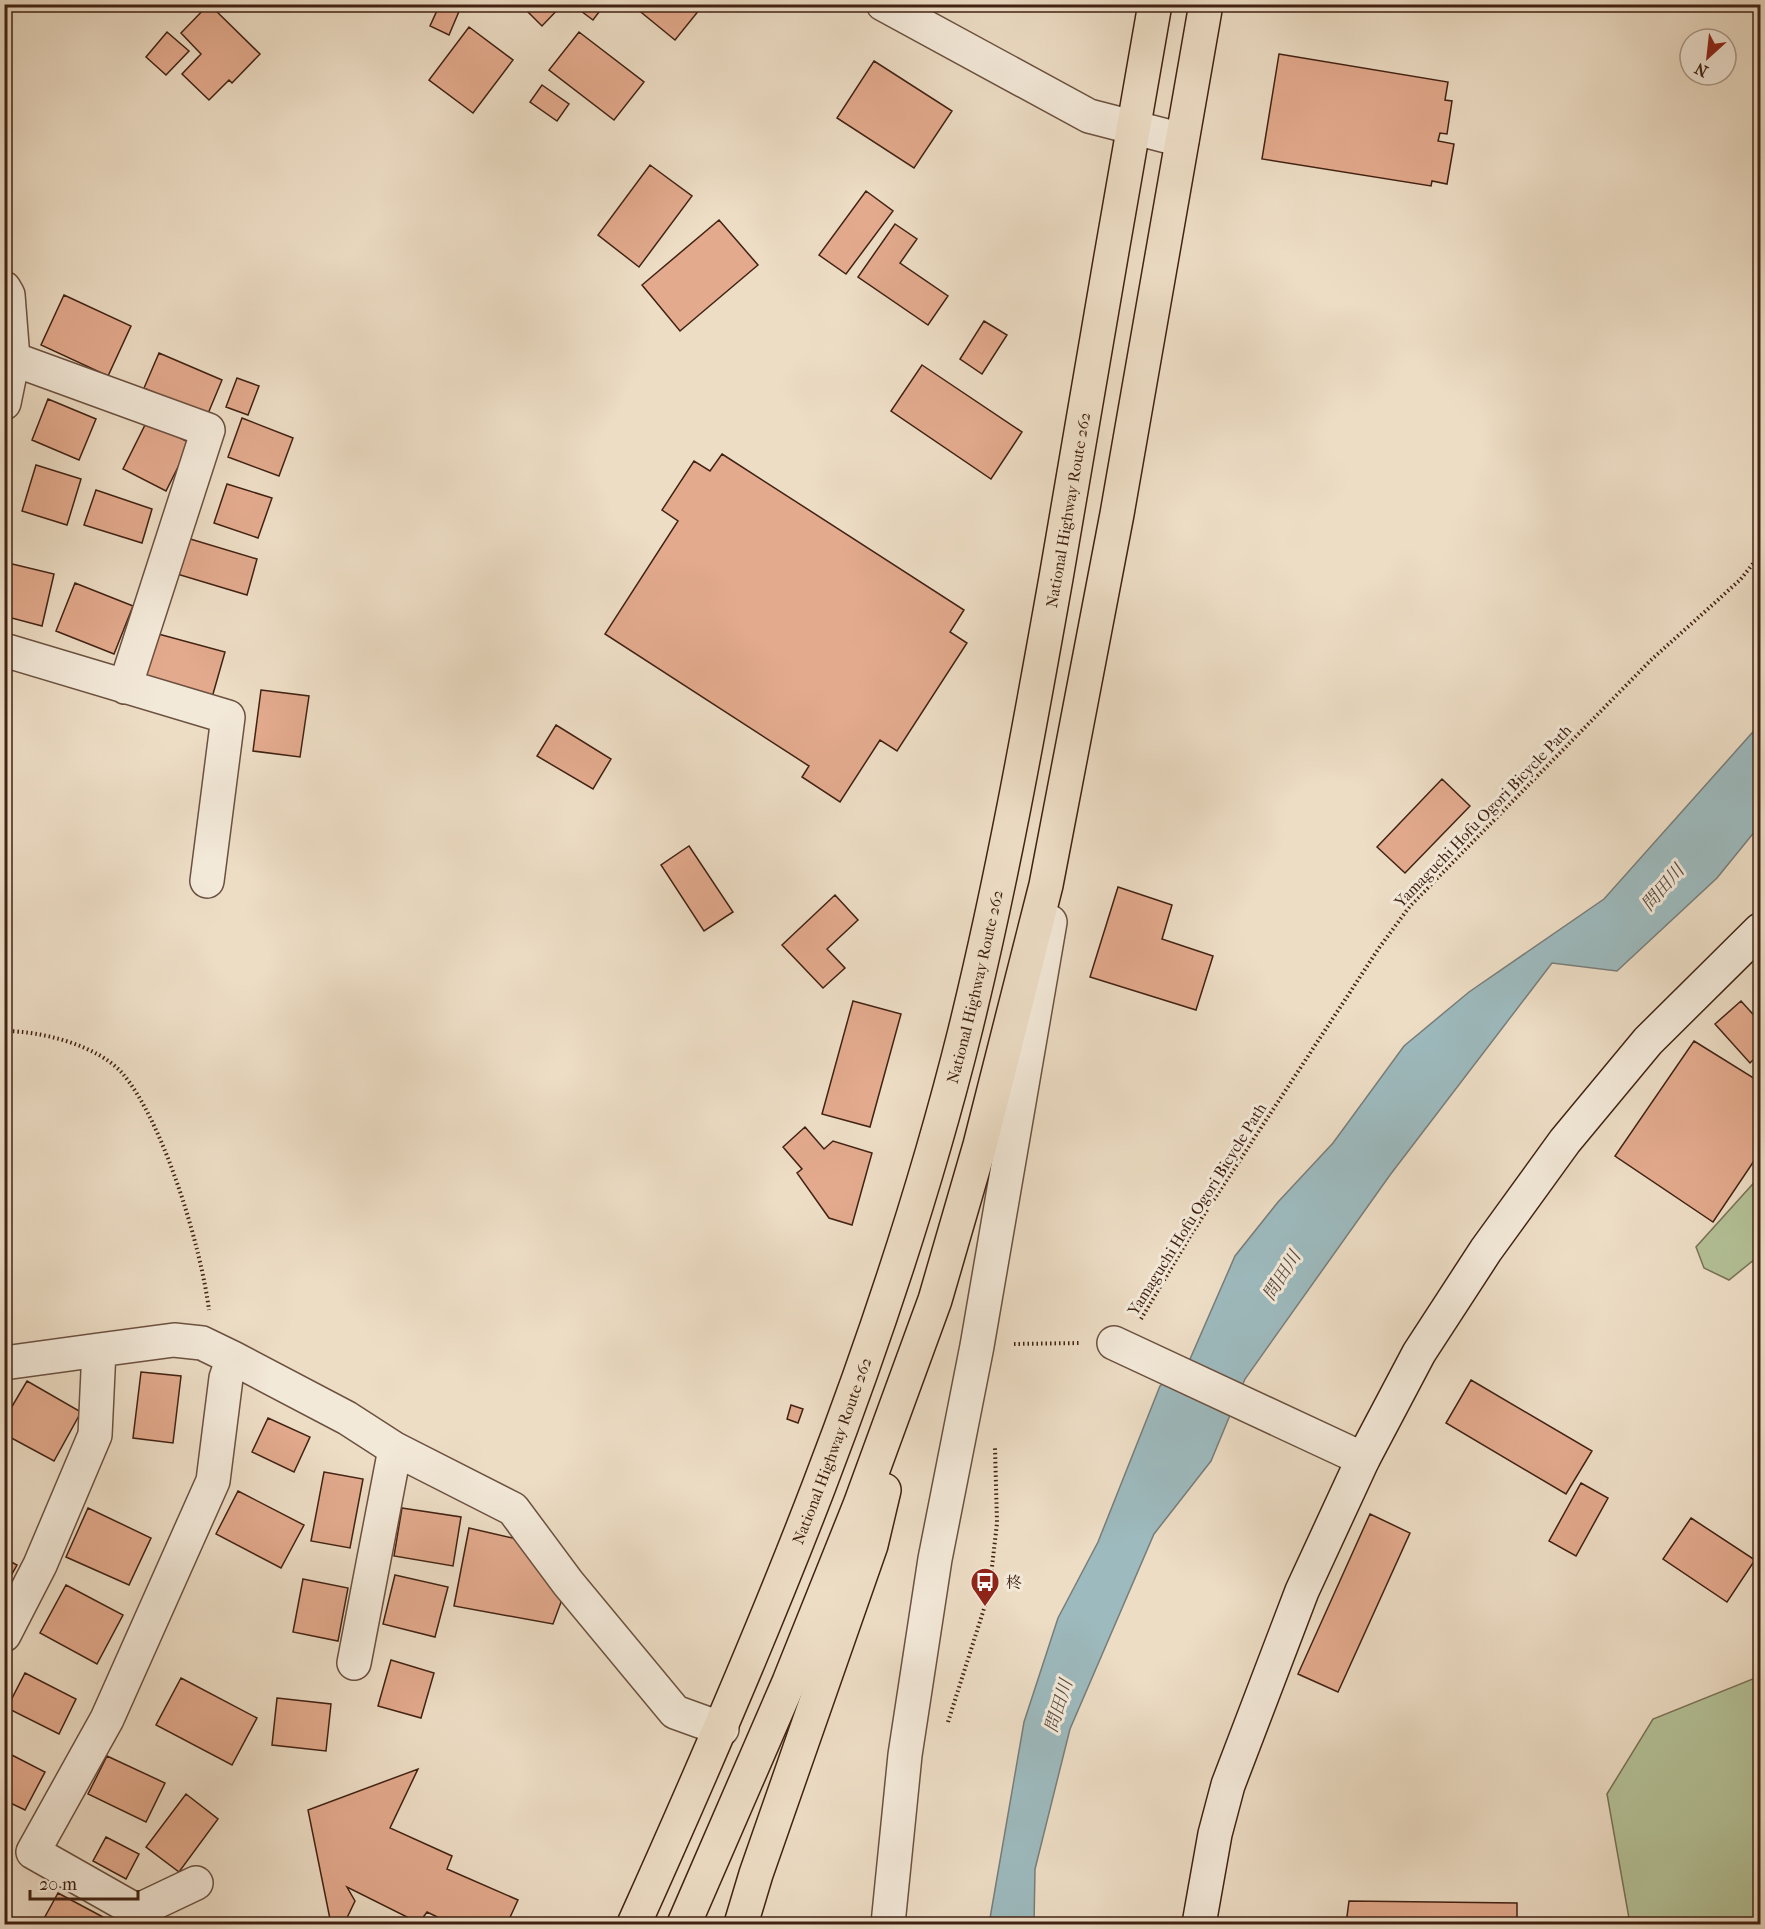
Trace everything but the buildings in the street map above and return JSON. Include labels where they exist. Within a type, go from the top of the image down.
[{"type":"highway","name":"National Highway Route 262","points":[[634,1924],[722,1729],[811,1506],[871,1343],[914,1216],[965,1034],[1014,821],[1155,4]]},
{"type":"highway","points":[[684,1924],[794,1671],[860,1505],[935,1300],[977,1156],[1046,885],[1093,647],[1206,4]]},
{"type":"highway","points":[[741,1924],[756,1874],[871,1545],[918,1346]]},
{"type":"street","points":[[883,4],[1089,117],[1182,140]]},
{"type":"street","points":[[4,288],[8,295],[14,359],[4,403]]},
{"type":"street","points":[[14,359],[207,430],[125,687]]},
{"type":"street","points":[[888,1924],[905,1755],[935,1559],[976,1346],[1069,813],[1093,647]]},
{"type":"street","points":[[4,650],[228,717],[207,881]]},
{"type":"street","points":[[1199,1924],[1215,1834],[1228,1785],[1355,1455],[1486,1250],[1565,1141],[1648,1041],[1761,930]]},
{"type":"street","points":[[4,1362],[174,1340],[202,1343],[233,1358],[347,1418],[395,1449],[513,1509],[568,1583],[675,1712],[722,1729]]},
{"type":"street","points":[[1122,1347],[1355,1455]]},
{"type":"street","points":[[4,1635],[40,1565],[95,1435],[99,1350]]},
{"type":"street","points":[[195,1883],[136,1911],[33,1852],[107,1719],[213,1481],[226,1378],[233,1358]]},
{"type":"street","points":[[354,1663],[395,1449]]},
{"type":"path","name":"Yamaguchi Hofu Ogori Bicycle Path","points":[[1122,1347],[1131,1336],[1205,1214],[1379,948],[1410,906],[1650,661],[1740,580],[1761,555]]},
{"type":"path","points":[[4,1031],[51,1036],[98,1054],[122,1073],[140,1100],[179,1190],[205,1280],[210,1318],[202,1343]]},
{"type":"path","points":[[1010,1344],[1122,1347]]},
{"type":"path","points":[[947,1725],[989,1593],[997,1523],[995,1444]]},
{"type":"green space","points":[[1760,1176],[1760,1255],[1729,1280],[1704,1268],[1696,1247]]},
{"type":"green space","points":[[1760,1676],[1760,1924],[1630,1924],[1607,1794],[1653,1719]]},
{"type":"water","name":"問田川","points":[[1760,724],[1760,825],[1717,878],[1617,971],[1552,963],[1390,1175],[1245,1379],[1211,1461],[1154,1534],[1070,1729],[1035,1869],[1034,1924],[989,1924],[1024,1722],[1058,1618],[1098,1542],[1160,1386],[1190,1359],[1235,1256],[1278,1202],[1333,1143],[1404,1046],[1469,992],[1604,899]]},
{"type":"place","name":"柊","points":[[985,1608]]}]
